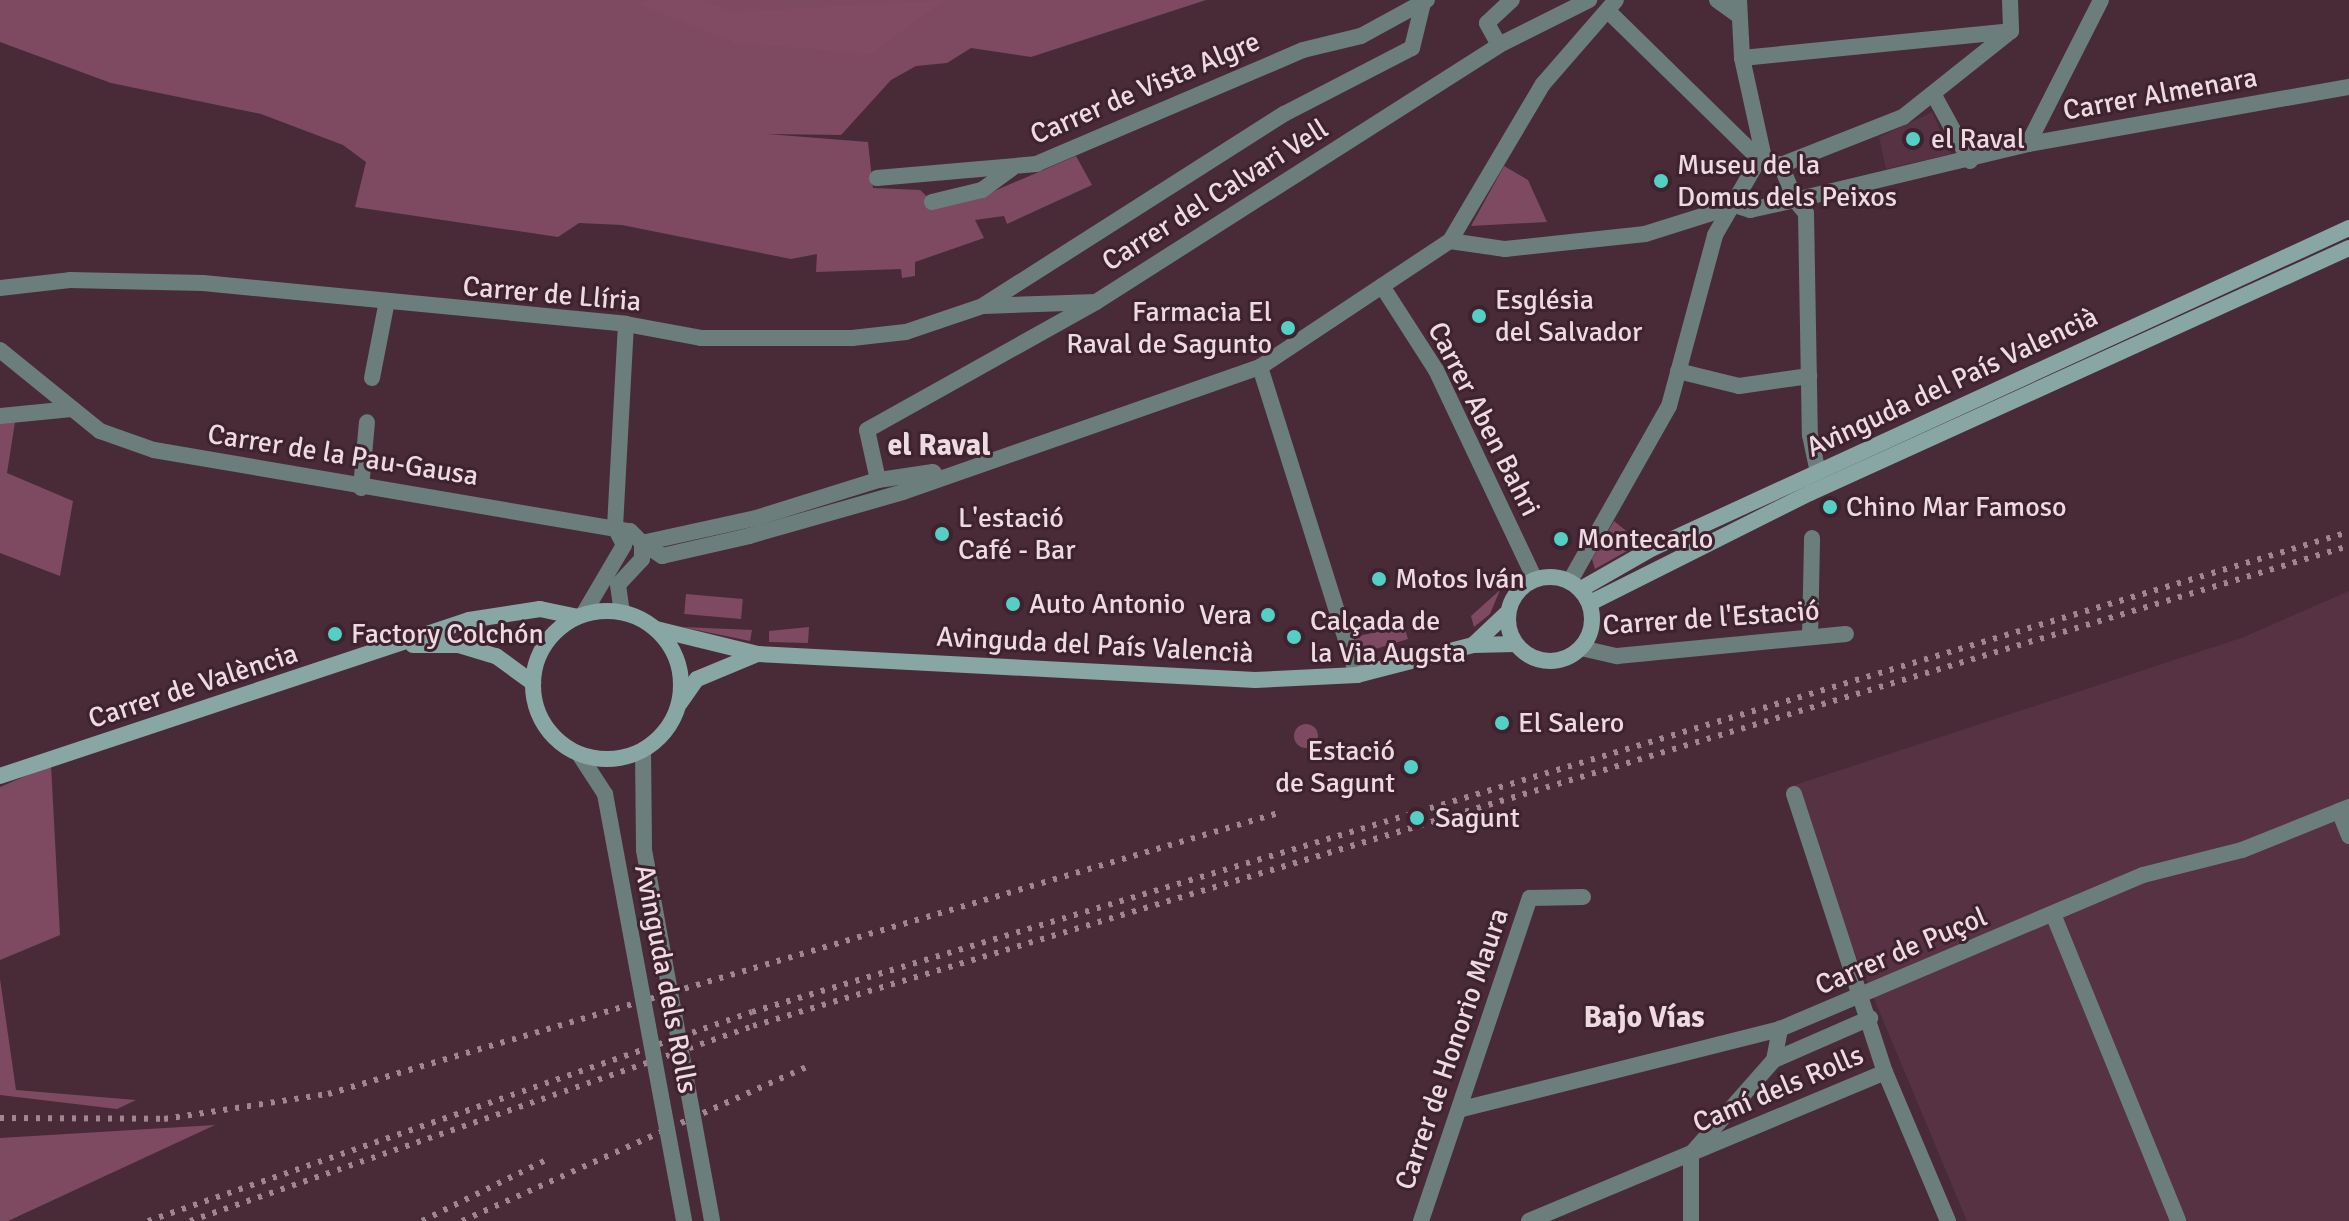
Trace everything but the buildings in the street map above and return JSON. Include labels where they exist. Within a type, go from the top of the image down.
[{"type":"main road","name":"Avinguda del País Valencià","points":[[1580,591],[1818,472],[2349,228]]},
{"type":"main road","name":"Avinguda del País Valencià","points":[[1580,591],[1810,493],[2349,248]]},
{"type":"main road","points":[[1535,579],[1580,591],[1592,627],[1581,648],[1557,661],[1529,657],[1515,644],[1506,614],[1514,594],[1535,579]]},
{"type":"main road","name":"Carrer de València","points":[[0,776],[483,618],[540,609],[580,615]]},
{"type":"main road","points":[[622,612],[656,629],[677,664],[679,704],[666,731],[643,751],[622,758],[579,754],[554,737],[538,712],[533,683],[546,644],[580,615],[622,612]]},
{"type":"main road","name":"Avinguda del País Valencià","points":[[1473,645],[1506,614]]},
{"type":"main road","name":"Avinguda del País Valencià","points":[[656,629],[758,654],[1255,680],[1357,675],[1473,645],[1515,644]]},
{"type":"main road","name":"Carrer de València","points":[[403,645],[459,645],[496,656],[533,683]]},
{"type":"main road","name":"Avinguda del País Valencià","points":[[679,704],[697,679],[758,654]]},
{"type":"street","points":[[1499,45],[1487,23],[1512,0]]},
{"type":"street","name":"Carrer del Calvari Vell","points":[[878,480],[867,430],[1096,302],[1499,45],[1589,0]]},
{"type":"street","points":[[1580,591],[1669,406],[1715,235],[1762,159],[1742,58],[1739,8],[1717,0]]},
{"type":"street","points":[[2010,0],[2011,31]]},
{"type":"street","points":[[2028,144],[2101,0]]},
{"type":"street","points":[[983,306],[1259,129],[1412,48],[1425,2]]},
{"type":"street","name":"Carrer de Vista Algre","points":[[877,178],[1013,167],[1071,150],[1303,50],[1361,36],[1425,2]]},
{"type":"street","points":[[615,527],[649,545],[749,536],[937,477],[1260,367],[1450,241],[1543,84],[1612,5],[1762,159],[1781,165],[1870,133],[1935,97],[2011,31]]},
{"type":"street","points":[[1742,58],[2011,31]]},
{"type":"street","name":"Carrer Almenara","points":[[1735,205],[1750,210],[1970,161],[2028,144],[2349,87]]},
{"type":"street","points":[[1935,97],[1970,161]]},
{"type":"street","points":[[1781,165],[1795,200],[1806,213],[1809,376],[1818,472]]},
{"type":"street","points":[[932,202],[982,190],[1013,167]]},
{"type":"street","points":[[1450,241],[1505,249],[1645,234],[1735,205]]},
{"type":"street","name":"Carrer de Llíria","points":[[0,288],[70,280],[203,283],[386,306],[626,324],[701,338],[852,338],[906,332],[983,306],[1096,302]]},
{"type":"street","name":"Carrer Aben Bahri","points":[[1382,286],[1436,370],[1535,579]]},
{"type":"street","points":[[372,378],[386,306]]},
{"type":"street","points":[[580,615],[586,598],[616,565],[624,545],[615,527],[626,324]]},
{"type":"street","name":"Carrer de la Pau-Gausa","points":[[0,350],[26,366],[100,431],[154,450],[361,488],[615,527]]},
{"type":"street","points":[[1260,367],[1357,675]]},
{"type":"street","points":[[1678,371],[1739,386],[1809,376]]},
{"type":"street","points":[[0,416],[72,409]]},
{"type":"street","points":[[361,488],[367,422]]},
{"type":"street","points":[[622,612],[618,585],[642,559],[649,545],[756,518],[878,480],[937,477]]},
{"type":"street","points":[[1810,637],[1812,538]]},
{"type":"street","name":"Carrer de l'Estació","points":[[1581,648],[1617,656],[1846,634]]},
{"type":"street","name":"Avinguda dels Rolls","points":[[643,751],[639,779],[644,850],[712,1221]]},
{"type":"street","name":"Avinguda dels Rolls","points":[[579,754],[605,794],[684,1221]]},
{"type":"street","points":[[1794,794],[1870,1018],[1885,1072],[1948,1221]]},
{"type":"street","points":[[2344,809],[2349,836]]},
{"type":"street","name":"Carrer de Puçol","points":[[1462,1109],[1780,1029],[2143,875],[2242,850],[2344,809]]},
{"type":"street","name":"Carrer de Honorio Maura","points":[[1421,1221],[1462,1109],[1530,898],[1583,897]]},
{"type":"street","points":[[2053,914],[2178,1221]]},
{"type":"street","name":"Carrer de Puçol","points":[[1774,1060],[1870,1018]]},
{"type":"street","name":"Camí dels Rolls","points":[[1691,1154],[1774,1060],[1780,1029]]},
{"type":"street","name":"Camí dels Rolls","points":[[1529,1221],[1885,1072]]},
{"type":"street","points":[[1691,1154],[1691,1221]]},
{"type":"shaded area","points":[[0,0],[1206,0],[1031,57],[971,48],[947,63],[916,66],[891,80],[841,135],[767,134],[868,142],[873,188],[920,190],[935,204],[978,198],[1076,156],[1092,185],[1007,224],[1004,216],[975,220],[984,238],[915,262],[915,276],[902,278],[901,269],[816,272],[817,254],[791,259],[622,225],[579,223],[558,237],[355,207],[366,162],[343,145],[261,114],[111,83],[0,42]]},
{"type":"shaded area","points":[[647,0],[700,0],[733,12],[944,0],[871,54],[736,43],[639,4]]},
{"type":"shaded area","name":"el Raval","points":[[1932,112],[1951,154],[1886,169],[1879,137]]},
{"type":"shaded area","points":[[1504,166],[1528,180],[1547,222],[1471,226]]},
{"type":"shaded area","points":[[0,421],[15,422],[7,473],[73,501],[60,576],[0,553]]},
{"type":"shaded area","points":[[1614,521],[1641,543],[1595,569],[1592,559]]},
{"type":"shaded area","points":[[1500,590],[1490,614],[1474,627],[1471,616]]},
{"type":"shaded area","points":[[2349,591],[2349,1221],[1967,1221],[1786,788],[2244,637]]},
{"type":"shaded area","points":[[686,594],[743,599],[741,619],[684,614]]},
{"type":"shaded area","points":[[1404,626],[1408,639],[1359,654],[1354,637]]},
{"type":"shaded area","points":[[682,627],[752,630],[750,641]]},
{"type":"shaded area","points":[[809,627],[808,643],[769,642],[769,631]]},
{"type":"shaded area","points":[[1306,724],[1317,731],[1318,736],[1311,747],[1306,748],[1295,741],[1294,736],[1301,725]]},
{"type":"shaded area","points":[[51,765],[60,935],[0,960],[0,787]]},
{"type":"shaded area","points":[[0,979],[16,1090],[136,1100],[117,1109],[0,1095]]},
{"type":"shaded area","points":[[215,1125],[8,1221],[0,1221],[0,1138]]},
{"type":"railway","points":[[148,1221],[752,1012],[2349,532]]},
{"type":"railway","points":[[190,1221],[753,1026],[2349,546]]},
{"type":"railway","points":[[0,1118],[164,1119],[328,1094],[1282,812]]},
{"type":"railway","points":[[462,1221],[807,1067]]},
{"type":"railway","points":[[422,1221],[546,1160]]},
{"type":"place","name":"el Raval","points":[[1913,139]]},
{"type":"place","name":"Museu de la Domus dels Peixos","points":[[1661,181]]},
{"type":"place","name":"Església del Salvador","points":[[1479,316]]},
{"type":"place","name":"Farmacia El Raval de Sagunto","points":[[1288,328]]},
{"type":"place","name":"Chino Mar Famoso","points":[[1830,507]]},
{"type":"place","name":"L'estació Café - Bar","points":[[942,534]]},
{"type":"place","name":"Montecarlo","points":[[1561,539]]},
{"type":"place","name":"Motos Iván","points":[[1379,579]]},
{"type":"place","name":"Auto Antonio","points":[[1013,604]]},
{"type":"place","name":"Vera","points":[[1268,615]]},
{"type":"place","name":"Factory Colchón","points":[[335,634]]},
{"type":"place","name":"Calçada de la Via Augsta","points":[[1294,637]]},
{"type":"place","name":"El Salero","points":[[1502,723]]},
{"type":"place","name":"Estació de Sagunt","points":[[1411,767]]},
{"type":"place","name":"Sagunt","points":[[1417,818]]},
{"type":"district","name":"el Raval","points":[[939,446]]},
{"type":"district","name":"Bajo Vías","points":[[1644,1018]]}]
